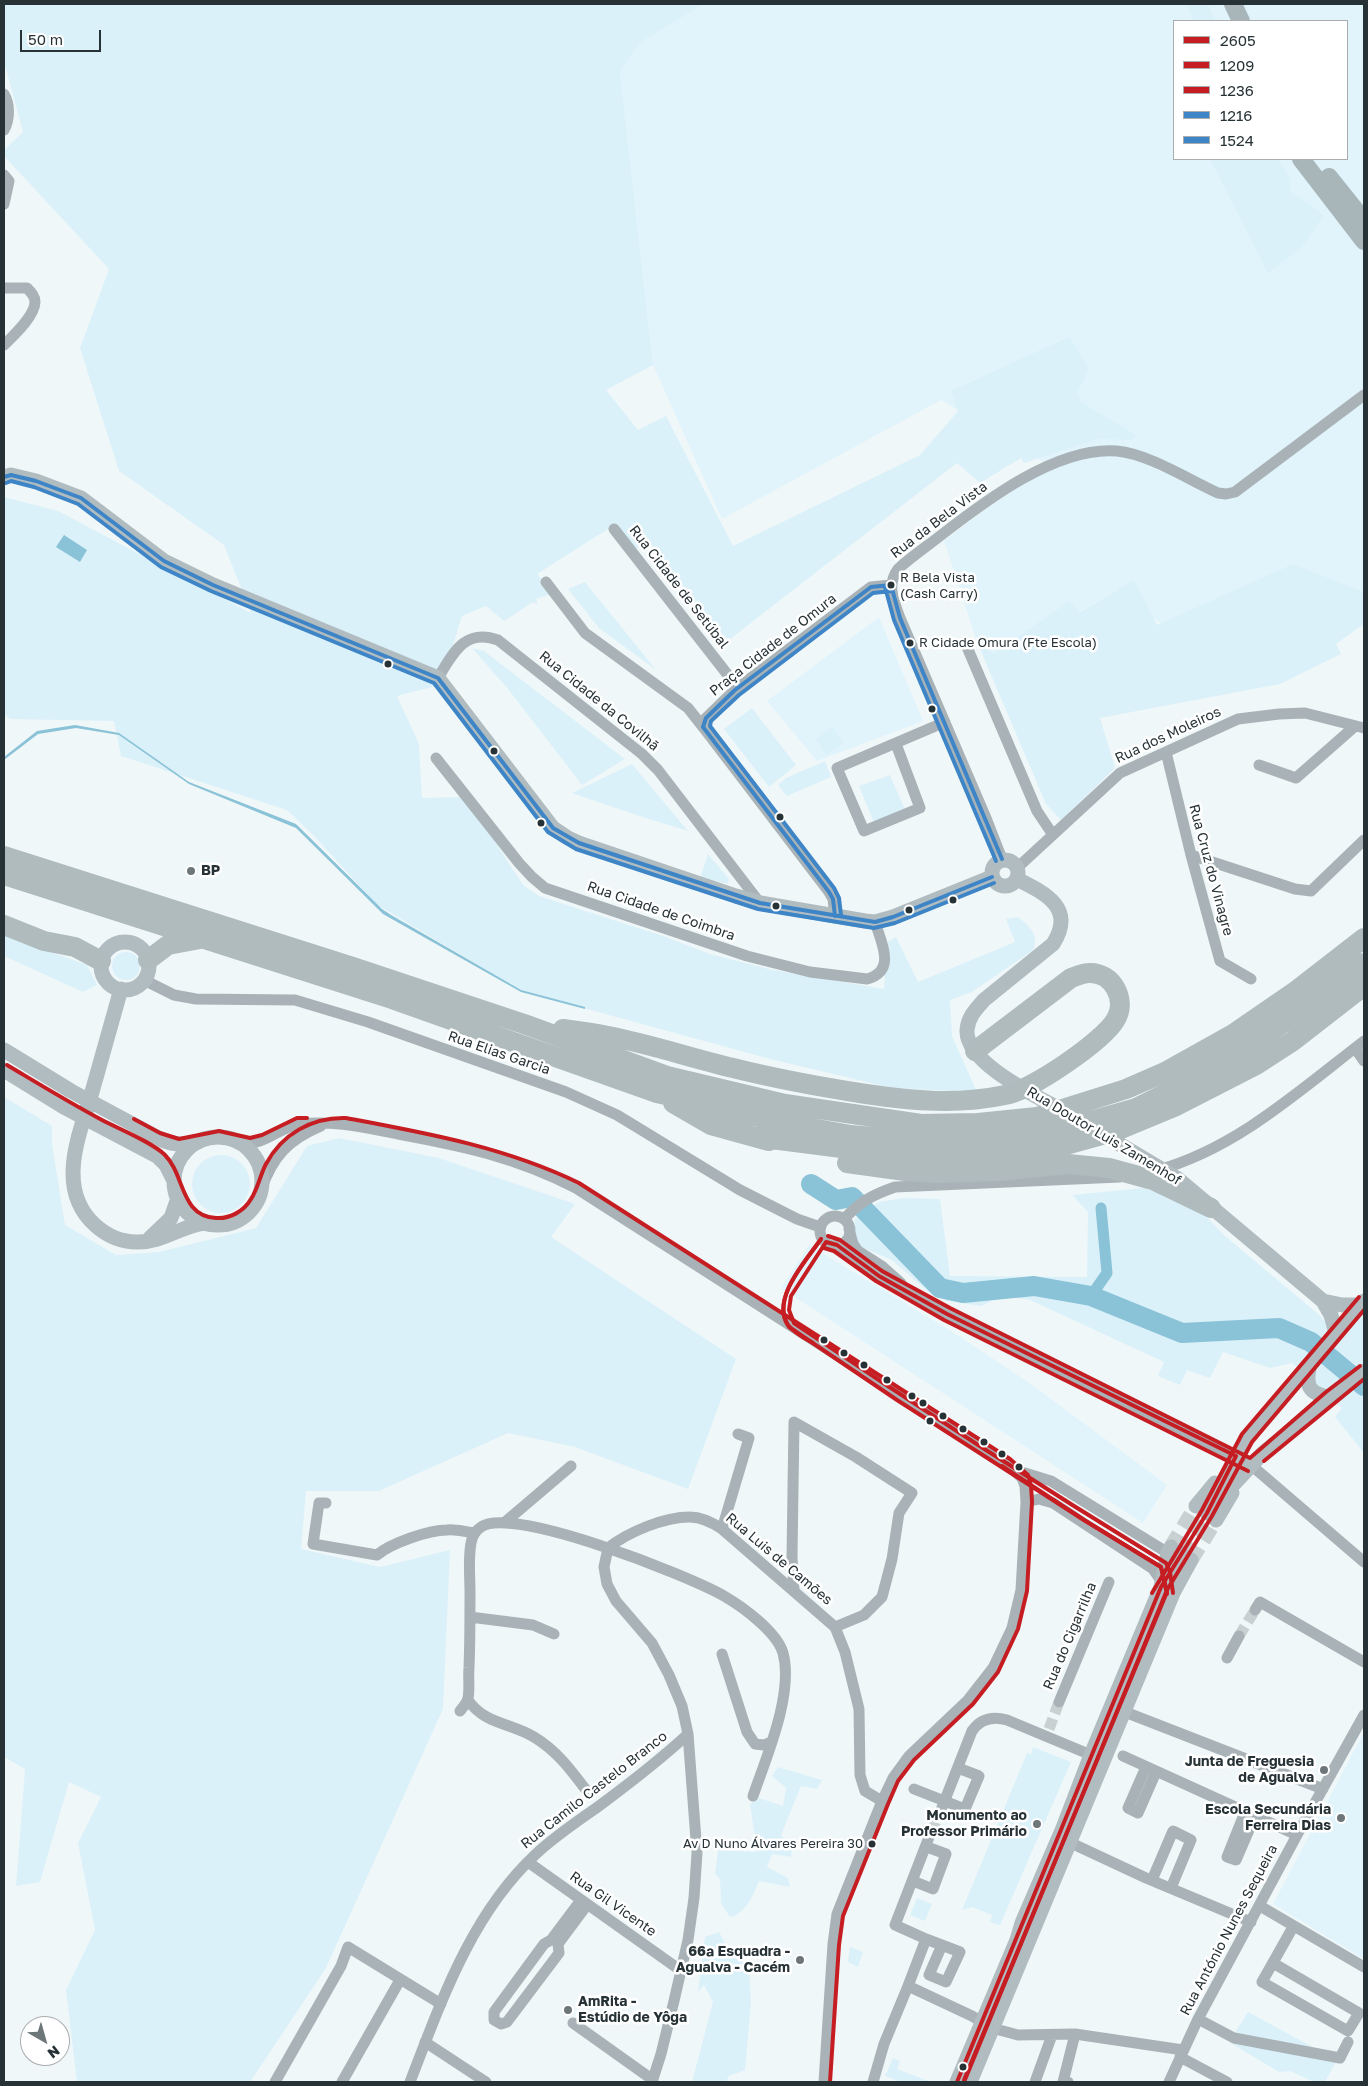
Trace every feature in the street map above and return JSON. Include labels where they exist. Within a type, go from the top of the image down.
[{"type":"highway","points":[[4,856],[325,958],[524,1024],[667,1076],[786,1104],[920,1124],[978,1123],[1037,1117],[1126,1089],[1166,1072],[1241,1029],[1297,990],[1364,938]]},
{"type":"highway","points":[[4,875],[419,1009],[657,1093],[788,1124],[851,1134],[931,1142],[978,1142],[1034,1137],[1136,1108],[1175,1089],[1242,1051],[1310,1005],[1364,963]]},
{"type":"highway","points":[[4,925],[44,941],[75,947],[101,961]]},
{"type":"highway","points":[[146,970],[168,946],[202,939]]},
{"type":"highway","points":[[524,1024],[608,1036],[799,1084],[923,1101],[966,1101],[1007,1095],[1025,1089],[1077,1054],[1107,1031],[1117,1018],[1120,1009],[1118,992],[1107,978],[1100,975],[1090,973],[1071,978],[975,1051]]},
{"type":"highway","points":[[756,1137],[919,1158],[986,1157],[1050,1149],[1116,1131],[1174,1107],[1256,1064],[1293,1041],[1364,986]]},
{"type":"highway","points":[[657,1093],[711,1125],[851,1164],[914,1172],[969,1173],[1068,1164],[1109,1168],[1153,1180],[1211,1208]]},
{"type":"main road","points":[[1222,4],[1229,20]]},
{"type":"main road","points":[[1233,4],[1241,20]]},
{"type":"main road","points":[[1301,160],[1364,241]]},
{"type":"main road","points":[[1316,160],[1364,221]]},
{"type":"main road","points":[[4,477],[11,475],[36,481],[81,498],[164,561],[213,585],[438,678],[553,828],[568,838],[760,903],[875,922],[893,917],[992,876]]},
{"type":"main road","points":[[975,1051],[968,1040],[967,1031],[974,1011],[984,1000],[1053,944],[1060,933],[1061,913],[1054,902],[1017,873],[1011,861],[1002,860],[994,864],[992,876],[996,883],[1004,886],[1011,884],[1017,873]]},
{"type":"main road","points":[[116,943],[133,943],[140,947],[146,970],[134,988],[121,989],[114,987],[103,976],[101,961],[116,943]]},
{"type":"main road","points":[[121,989],[92,1093],[79,1127],[73,1159],[74,1179],[78,1198],[84,1211],[102,1230],[113,1237],[137,1242],[148,1241],[167,1236],[196,1224],[218,1225],[230,1223],[241,1218],[250,1211],[257,1201],[261,1190],[262,1173],[256,1157],[244,1144],[221,1136],[209,1137],[188,1149],[180,1158],[174,1181]]},
{"type":"main road","points":[[4,1050],[124,1121],[172,1144],[183,1145],[198,1142]]},
{"type":"main road","name":"Rua Doutor Luis Zamenhof","points":[[975,1051],[997,1072],[1178,1179],[1323,1301]]},
{"type":"main road","points":[[4,1070],[64,1107],[157,1156],[166,1165],[174,1181],[178,1198],[189,1214],[206,1223]]},
{"type":"main road","points":[[148,1241],[171,1218],[178,1198]]},
{"type":"main road","points":[[1323,1301],[1342,1304],[1362,1303]]},
{"type":"main road","points":[[1323,1301],[1331,1315],[1336,1333]]},
{"type":"main road","points":[[1362,1303],[1246,1438],[1207,1513],[1246,1470],[1364,1371]]},
{"type":"main road","points":[[1310,1364],[1307,1375],[1308,1384],[1318,1395],[1330,1398]]},
{"type":"main road","points":[[1196,1506],[1236,1456]]},
{"type":"main road","points":[[1216,1520],[1246,1470]]},
{"type":"main road","points":[[957,2082],[987,2025],[1070,1843],[1125,1712],[1167,1590],[1170,1550]]},
{"type":"main road","points":[[970,2082],[987,2025],[1022,1923],[1063,1828],[1091,1755],[1167,1590],[1191,1560]]},
{"type":"street","points":[[4,94],[7,100],[8,114],[4,130]]},
{"type":"street","points":[[4,175],[9,182],[4,204]]},
{"type":"street","points":[[4,288],[27,288],[35,302],[33,311],[25,323],[4,345]]},
{"type":"street","name":"Rua da Bela Vista","points":[[891,585],[894,576],[903,564],[982,503],[1033,473],[1095,452],[1116,451],[1132,454],[1218,493],[1226,494],[1244,486],[1360,398],[1364,390]]},
{"type":"street","name":"Rua Cidade de Setúbal","points":[[614,529],[738,688]]},
{"type":"street","points":[[546,582],[585,633],[688,708],[829,892],[833,899],[835,916]]},
{"type":"street","points":[[891,585],[900,618],[1002,860]]},
{"type":"street","name":"Praça Cidade de Omura","points":[[703,727],[706,718],[738,688],[871,587],[891,585]]},
{"type":"street","name":"Rua Cidade da Covilhã","points":[[438,678],[456,650],[465,641],[480,637],[498,640],[637,750],[658,770],[760,903]]},
{"type":"street","points":[[967,647],[1037,811],[1053,835]]},
{"type":"street","name":"Rua dos Moleiros","points":[[1017,873],[1053,835],[1120,773],[1238,719],[1305,713],[1359,728]]},
{"type":"street","points":[[896,744],[920,808],[864,831],[837,768],[945,722]]},
{"type":"street","points":[[1259,765],[1296,778],[1359,728]]},
{"type":"street","name":"Rua Cruz do Vinagre","points":[[1166,752],[1220,961],[1251,979]]},
{"type":"street","name":"Rua Cidade de Coimbra","points":[[436,758],[519,863],[544,888],[747,956],[810,972],[866,979],[874,977],[881,971],[885,961],[875,922]]},
{"type":"street","points":[[1191,854],[1296,889],[1311,891],[1364,840]]},
{"type":"street","name":"Rua Elias Garcia","points":[[146,970],[174,995],[196,999],[295,1000],[368,1022],[566,1092],[617,1115],[740,1190],[820,1227]]},
{"type":"street","points":[[836,1245],[846,1240],[847,1221],[855,1207],[873,1194],[895,1187],[1136,1176],[1178,1165],[1236,1137],[1364,1041]]},
{"type":"street","points":[[1354,1048],[1364,1061]]},
{"type":"street","points":[[261,1190],[280,1152],[298,1137],[327,1123]]},
{"type":"street","points":[[244,1144],[261,1142],[299,1124],[345,1124],[479,1150],[521,1163],[552,1176],[576,1188],[1015,1470],[1051,1481],[1170,1550]]},
{"type":"street","points":[[847,1221],[833,1216],[823,1222],[820,1227],[822,1238],[831,1245],[836,1245],[879,1276],[947,1314],[1236,1456],[1246,1470],[1364,1562]]},
{"type":"street","points":[[847,1221],[853,1244],[858,1250],[883,1268],[913,1294]]},
{"type":"street","points":[[794,1589],[792,1547],[794,1422],[856,1456],[912,1493],[899,1514],[892,1559],[882,1597],[864,1615],[834,1626]]},
{"type":"street","points":[[722,1529],[749,1438],[738,1434]]},
{"type":"street","points":[[504,1522],[571,1466]]},
{"type":"street","points":[[824,2082],[832,1944],[837,1914],[882,1801],[893,1778],[909,1756],[968,1700],[993,1668],[1012,1628],[1021,1590],[1026,1502],[1025,1486],[1015,1470]]},
{"type":"street","points":[[1026,1502],[1039,1499],[1053,1503],[1153,1569],[1167,1590]]},
{"type":"street","points":[[326,1503],[319,1503],[313,1544],[377,1555],[395,1545],[437,1530],[475,1533]]},
{"type":"street","name":"Rua Luis de Camões","points":[[608,1548],[622,1537],[668,1520],[691,1517],[708,1520],[722,1529],[794,1589],[834,1626],[845,1652],[859,1709],[860,1775],[864,1790],[882,1801]]},
{"type":"street","points":[[586,1790],[556,1754],[535,1737],[475,1712],[468,1700],[471,1541],[475,1533],[482,1526],[504,1522],[534,1526],[608,1548],[725,1596],[752,1616],[775,1639],[783,1652],[786,1671],[780,1715],[753,1796]]},
{"type":"street","points":[[574,2022],[652,2081],[662,2054],[688,1940],[694,1898],[697,1853],[688,1734],[682,1706],[669,1675],[652,1643],[616,1601],[607,1584],[604,1566],[608,1548]]},
{"type":"street","name":"Rua do Cigarrilha","points":[[1059,1702],[1109,1582]]},
{"type":"street","points":[[1255,1610],[1260,1602],[1364,1662]]},
{"type":"street","points":[[470,1617],[533,1625],[554,1634]]},
{"type":"street","points":[[1227,1658],[1239,1636]]},
{"type":"street","points":[[722,1654],[747,1732],[755,1744],[764,1745],[771,1742]]},
{"type":"street","points":[[460,1711],[468,1700]]},
{"type":"street","points":[[1106,1720],[1125,1712],[1323,1789]]},
{"type":"street","name":"Rua António Nunes Sequeira","points":[[1169,2082],[1198,2019],[1364,1715]]},
{"type":"street","points":[[943,1806],[975,1726],[987,1718],[1000,1718],[1047,1732],[1091,1755]]},
{"type":"street","name":"Rua Camilo Castelo Branco","points":[[410,2082],[441,2004],[474,1932],[507,1886],[528,1862],[562,1833],[649,1768],[688,1734]]},
{"type":"street","points":[[1123,1756],[1297,1835]]},
{"type":"street","points":[[914,1789],[943,1806],[965,1809],[979,1776],[958,1768]]},
{"type":"street","points":[[1063,1828],[1070,1843],[1251,1922]]},
{"type":"street","points":[[1152,1880],[1173,1831],[1191,1840],[1171,1888]]},
{"type":"street","points":[[931,1832],[927,1847],[895,1925],[942,1945]]},
{"type":"street","points":[[913,1881],[933,1889],[946,1854],[927,1847]]},
{"type":"street","name":"Rua Gil Vicente","points":[[528,1862],[680,1970]]},
{"type":"street","points":[[584,1902],[558,1944],[559,1953],[507,2022],[501,2024],[494,2020],[494,2012],[544,1944],[551,1940],[584,1902]]},
{"type":"street","points":[[1260,1906],[1364,1967]]},
{"type":"street","points":[[1273,1963],[1359,2013],[1348,2031],[1262,1982],[1293,1927]]},
{"type":"street","points":[[873,2082],[884,2044],[926,1939]]},
{"type":"street","points":[[274,2082],[341,1966],[348,1947],[441,2004]]},
{"type":"street","points":[[342,2082],[400,1980]]},
{"type":"street","points":[[908,1986],[987,2025],[1018,2035],[1075,2034],[1181,2054],[1227,2082]]},
{"type":"street","points":[[1198,2019],[1234,2038],[1340,2058],[1348,2042]]},
{"type":"street","points":[[1068,2082],[1063,2082],[1075,2034]]},
{"type":"street","points":[[1035,2082],[1052,2035]]},
{"type":"street","points":[[426,2042],[486,2082]]},
{"type":"shaded area","points":[[4,4],[704,4],[640,43],[620,72],[653,365],[606,390],[638,430],[666,416],[733,546],[920,455],[958,411],[951,391],[1069,337],[1089,368],[1078,392],[1081,402],[1136,435],[1132,440],[1098,439],[1024,463],[1021,458],[980,483],[957,463],[725,643],[653,546],[633,548],[616,524],[537,574],[554,593],[536,599],[538,605],[533,602],[504,621],[486,606],[462,616],[447,664],[444,684],[397,696],[419,744],[422,798],[466,797],[523,885],[539,896],[663,936],[710,954],[773,970],[884,989],[887,942],[896,937],[918,982],[1015,942],[1006,919],[1018,917],[1029,927],[1034,935],[1035,945],[1033,950],[972,992],[950,1000],[952,1036],[977,1092],[892,1088],[770,1059],[521,991],[376,904],[315,837],[287,810],[121,756],[114,721],[10,719],[4,714],[4,497],[58,511],[251,613],[224,545],[119,471],[80,348],[109,269],[4,156],[4,150],[23,132],[4,67]]},
{"type":"shaded area","points":[[704,4],[1364,4],[1364,617],[1193,643],[1118,597],[1118,589],[1079,612],[1069,601],[994,653],[977,642],[944,541],[984,510],[1031,478],[1055,469],[941,400],[722,519],[653,365],[620,72],[640,43]]},
{"type":"shaded area","points":[[1187,4],[1208,4],[1215,20],[1193,20]]},
{"type":"shaded area","points":[[1211,160],[1279,160],[1291,180],[1290,191],[1324,215],[1303,246],[1268,273]]},
{"type":"shaded area","points":[[1293,564],[1364,592],[1364,624],[1336,644],[1341,654],[1280,684],[1100,718],[1115,768],[1061,820],[1046,804],[977,642],[994,653],[1069,601],[1080,612],[1134,580],[1157,625]]},
{"type":"shaded area","points":[[585,582],[656,670],[599,628],[568,589]]},
{"type":"shaded area","points":[[879,617],[923,721],[817,761],[767,701]]},
{"type":"shaded area","points":[[472,648],[484,651],[625,759],[582,785],[508,689]]},
{"type":"shaded area","points":[[752,708],[796,765],[769,787],[724,729]]},
{"type":"shaded area","points":[[832,727],[844,743],[826,755],[816,739]]},
{"type":"shaded area","points":[[825,761],[831,777],[787,796],[778,785],[786,778]]},
{"type":"shaded area","points":[[632,764],[688,831],[572,793]]},
{"type":"shaded area","points":[[890,775],[906,812],[875,825],[859,786]]},
{"type":"shaded area","points":[[708,854],[729,879],[728,884],[700,878]]},
{"type":"shaded area","points":[[4,931],[42,949],[87,965],[97,985],[83,992],[4,956]]},
{"type":"shaded area","points":[[126,952],[136,956],[140,966],[136,976],[126,980],[116,976],[112,966],[116,956]]},
{"type":"shaded area","points":[[4,1097],[52,1126],[52,1144],[65,1225],[116,1255],[159,1252],[256,1228],[307,1146],[339,1138],[439,1158],[575,1204],[551,1237],[736,1359],[688,1489],[575,1447],[508,1433],[379,1491],[306,1491],[301,1549],[380,1567],[450,1550],[443,1709],[326,1968],[250,2082],[77,2082],[66,1990],[95,1930],[78,1843],[101,1797],[69,1782],[40,1882],[16,1886],[25,1769],[4,1757]]},
{"type":"shaded area","points":[[221,1155],[232,1157],[242,1163],[248,1173],[250,1184],[248,1195],[242,1205],[232,1211],[221,1213],[210,1211],[200,1205],[194,1195],[192,1184],[194,1173],[200,1163],[210,1157]]},
{"type":"shaded area","points":[[1163,1186],[1198,1208],[1225,1236],[1317,1313],[1340,1337],[1364,1310],[1364,1453],[1335,1417],[1342,1408],[1292,1363],[1270,1368],[1223,1352],[1210,1378],[1187,1370],[1180,1385],[1158,1376],[1164,1362],[1030,1300],[1002,1296],[981,1306],[947,1301],[926,1290],[892,1260],[859,1246],[854,1234],[855,1219],[879,1202],[903,1198],[940,1199],[950,1276],[1087,1277],[1088,1212],[1072,1195]]},
{"type":"shaded area","points":[[809,1245],[959,1336],[1031,1384],[1167,1485],[1143,1523],[781,1288]]},
{"type":"shaded area","name":"Escola Secundária Ferreira Dias","points":[[1364,1732],[1364,1959],[1273,1904]]},
{"type":"shaded area","points":[[1033,1747],[1071,1762],[1000,1925],[990,1922],[992,1915],[972,1907],[962,1910],[1027,1753],[1031,1754]]},
{"type":"shaded area","points":[[778,1767],[822,1780],[817,1789],[801,1786],[781,1835],[792,1848],[791,1857],[772,1854],[767,1867],[788,1878],[790,1887],[759,1881],[745,1908],[730,1917],[721,1903],[720,1879],[715,1874],[718,1850],[757,1852],[750,1804],[759,1798],[783,1806],[786,1788],[772,1776]]},
{"type":"shaded area","points":[[917,1898],[932,1904],[925,1921],[910,1915]]},
{"type":"shaded area","points":[[719,1932],[732,1956],[749,1963],[751,2002],[745,2070],[729,2076],[726,2082],[692,2082],[713,2002],[704,1985],[698,1992],[705,1937]]},
{"type":"shaded area","points":[[850,1947],[863,1952],[858,1967],[848,1962]]},
{"type":"shaded area","points":[[1248,2012],[1337,2060],[1325,2082],[1314,2082],[1290,2071],[1279,2072],[1229,2042]]},
{"type":"shaded area","points":[[893,2058],[900,2061],[897,2069],[931,2082],[901,2082],[885,2076]]},
{"type":"water","points":[[64,535],[87,550],[80,562],[56,547]]},
{"type":"water","points":[[75,725],[119,733],[189,782],[296,824],[382,909],[391,915],[521,990],[585,1007],[585,1009],[521,992],[383,914],[296,828],[189,784],[119,735],[76,728],[38,734],[4,760],[4,757],[37,731]]},
{"type":"waterway","points":[[811,1184],[836,1200],[852,1197],[940,1288],[963,1293],[1034,1286],[1091,1296],[1182,1333],[1279,1328],[1311,1342],[1364,1386]]},
{"type":"waterway","points":[[1091,1296],[1107,1273],[1101,1208]]},
{"type":"tunnel","points":[[1171,1547],[1196,1506]]},
{"type":"tunnel","points":[[1181,1553],[1207,1513]]},
{"type":"tunnel","points":[[1191,1560],[1216,1520]]},
{"type":"tunnel","points":[[1239,1636],[1255,1610]]},
{"type":"tunnel","points":[[1049,1729],[1059,1702]]},
{"type":"tunnel","points":[[931,1832],[941,1810]]},
{"type":"transit line","name":"1216","points":[[4,477],[11,475],[36,481],[81,498],[164,561],[213,585],[438,678],[553,828],[579,843],[760,903],[875,922],[893,917],[992,877]]},
{"type":"transit line","name":"1524","points":[[6,483],[11,481],[34,487],[78,504],[161,567],[211,591],[434,683],[548,832],[576,849],[758,909],[874,928],[895,923],[994,883]]},
{"type":"transit line","name":"1216","points":[[891,585],[900,618],[1002,859]]},
{"type":"transit line","name":"1216","points":[[835,916],[833,899],[829,892],[703,727],[706,718],[735,690],[871,587],[891,585]]},
{"type":"transit line","name":"1524","points":[[885,587],[894,620],[996,861]]},
{"type":"transit line","name":"1524","points":[[841,915],[839,898],[834,888],[710,726],[711,721],[739,695],[873,593],[892,591]]},
{"type":"transit line","name":"1236","points":[[7,1065],[78,1107],[159,1150],[171,1163],[189,1202],[204,1216],[221,1218],[241,1211],[253,1195],[266,1164],[280,1144],[299,1129],[333,1118],[346,1118],[406,1129],[465,1143],[551,1170],[579,1183],[1010,1459],[1028,1475],[1031,1485],[1032,1502],[1027,1591],[1018,1629],[998,1672],[973,1704],[914,1760],[898,1781],[843,1916],[839,1945],[830,2082]]},
{"type":"transit line","name":"1236","points":[[134,1119],[160,1133],[179,1139],[219,1131],[250,1138],[262,1135],[297,1118],[307,1118]]},
{"type":"transit line","name":"1236","points":[[828,1236],[840,1240],[882,1271],[950,1308],[1250,1458],[1326,1392],[1360,1366]]},
{"type":"transit line","name":"1209","points":[[821,1239],[792,1281],[787,1293],[784,1304],[784,1316],[789,1327],[897,1400],[1161,1567],[1167,1594]]},
{"type":"transit line","name":"1236","points":[[813,1343],[796,1333],[788,1325],[784,1315],[784,1304],[793,1280],[821,1239]]},
{"type":"transit line","name":"2605","points":[[826,1242],[791,1296],[789,1310],[794,1323],[978,1445],[1166,1563],[1170,1572],[1173,1593]]},
{"type":"transit line","name":"2605","points":[[826,1242],[837,1245],[879,1276],[947,1314],[1236,1456]]},
{"type":"transit line","name":"1209","points":[[824,1248],[834,1251],[876,1281],[944,1320],[1248,1471]]},
{"type":"transit line","name":"1236","points":[[1152,1593],[1202,1510],[1242,1434],[1359,1297]]},
{"type":"transit line","name":"1209","points":[[964,2082],[1167,1590],[1212,1516],[1252,1442],[1364,1310]]},
{"type":"transit line","name":"1209","points":[[1264,1461],[1364,1379]]},
{"type":"transit line","name":"2605","points":[[957,2082],[1161,1587],[1207,1513],[1236,1456]]},
{"type":"transit line","name":"1236","points":[[964,2080],[1167,1592],[1161,1567],[1084,1520],[1002,1466]]},
{"type":"place","name":"R Bela Vista (Cash Carry)","points":[[891,585]]},
{"type":"place","name":"R Cidade Omura (Fte Escola)","points":[[910,643]]},
{"type":"place","name":"BP","points":[[191,871]]},
{"type":"place","name":"Junta de Freguesia de Agualva","points":[[1324,1770]]},
{"type":"place","name":"Escola Secundária Ferreira Dias","points":[[1341,1818]]},
{"type":"place","name":"Monumento ao Professor Primário","points":[[1037,1824]]},
{"type":"place","name":"Av D Nuno Álvares Pereira 30","points":[[872,1844]]},
{"type":"place","name":"66ª Esquadra - Agualva - Cacém","points":[[800,1960]]},
{"type":"place","name":"AmRita - Estúdio de Yôga","points":[[568,2010]]}]
